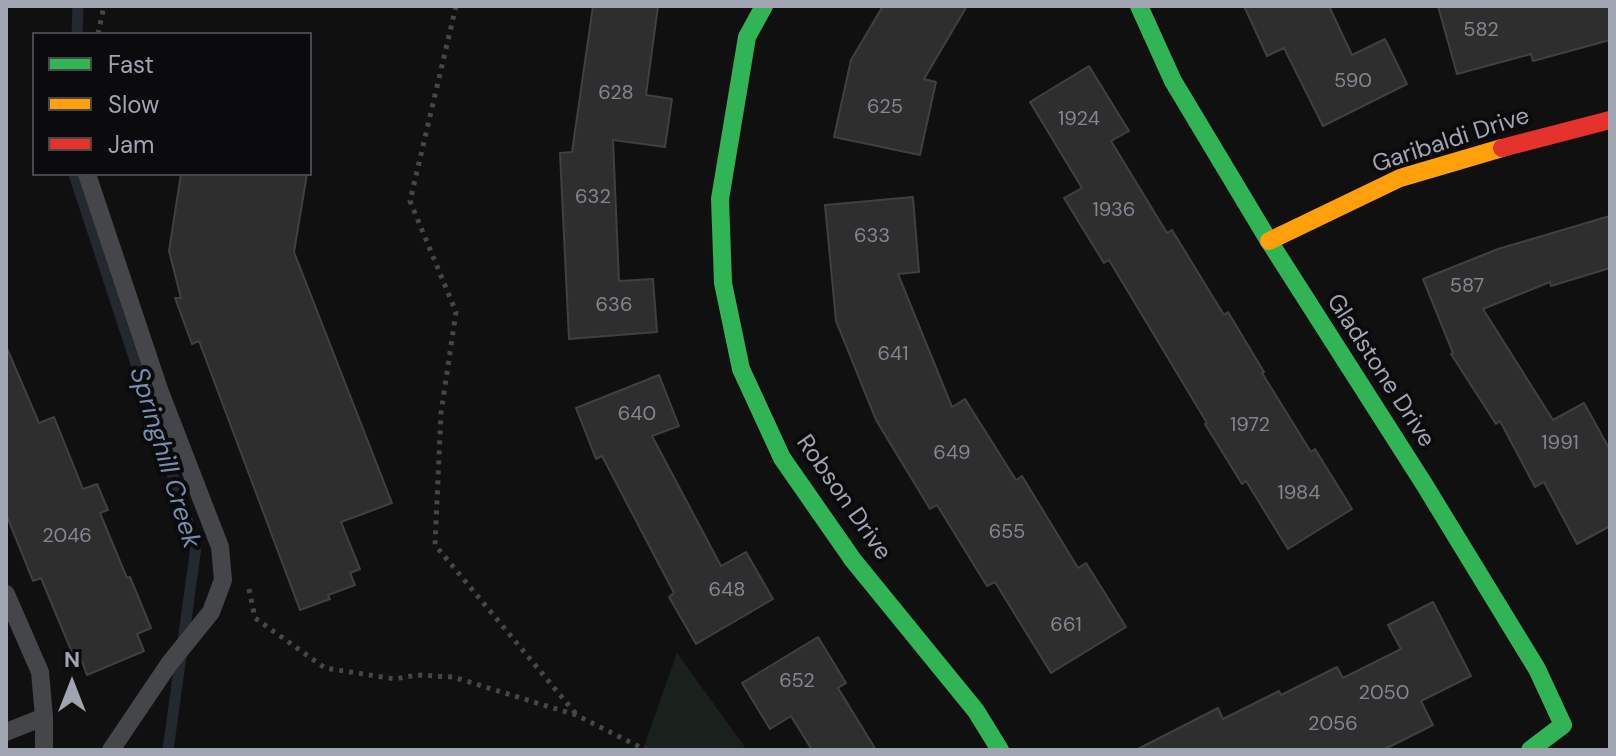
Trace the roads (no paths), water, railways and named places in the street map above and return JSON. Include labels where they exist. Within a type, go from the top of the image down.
[{"type":"street","name":"Robson Drive","points":[[764,6],[747,37],[720,199],[723,283],[741,369],[782,458],[853,560],[976,711],[1000,750]]},
{"type":"street","name":"Gladstone Drive","points":[[1139,6],[1173,81],[1269,241],[1424,484],[1537,669],[1563,725],[1530,750]]},
{"type":"street","name":"Garibaldi Drive","points":[[1269,241],[1400,178],[1539,137],[1610,120]]},
{"type":"lane","points":[[88,176],[160,392],[220,547],[223,580],[211,612],[169,664],[111,750]]},
{"type":"lane","points":[[6,594],[40,672],[44,750]]},
{"type":"lane","points":[[6,732],[44,717]]},
{"type":"waterway","name":"Springhill Creek","points":[[77,32],[78,6]]},
{"type":"waterway","name":"Springhill Creek","points":[[75,176],[196,547],[168,750]]}]
